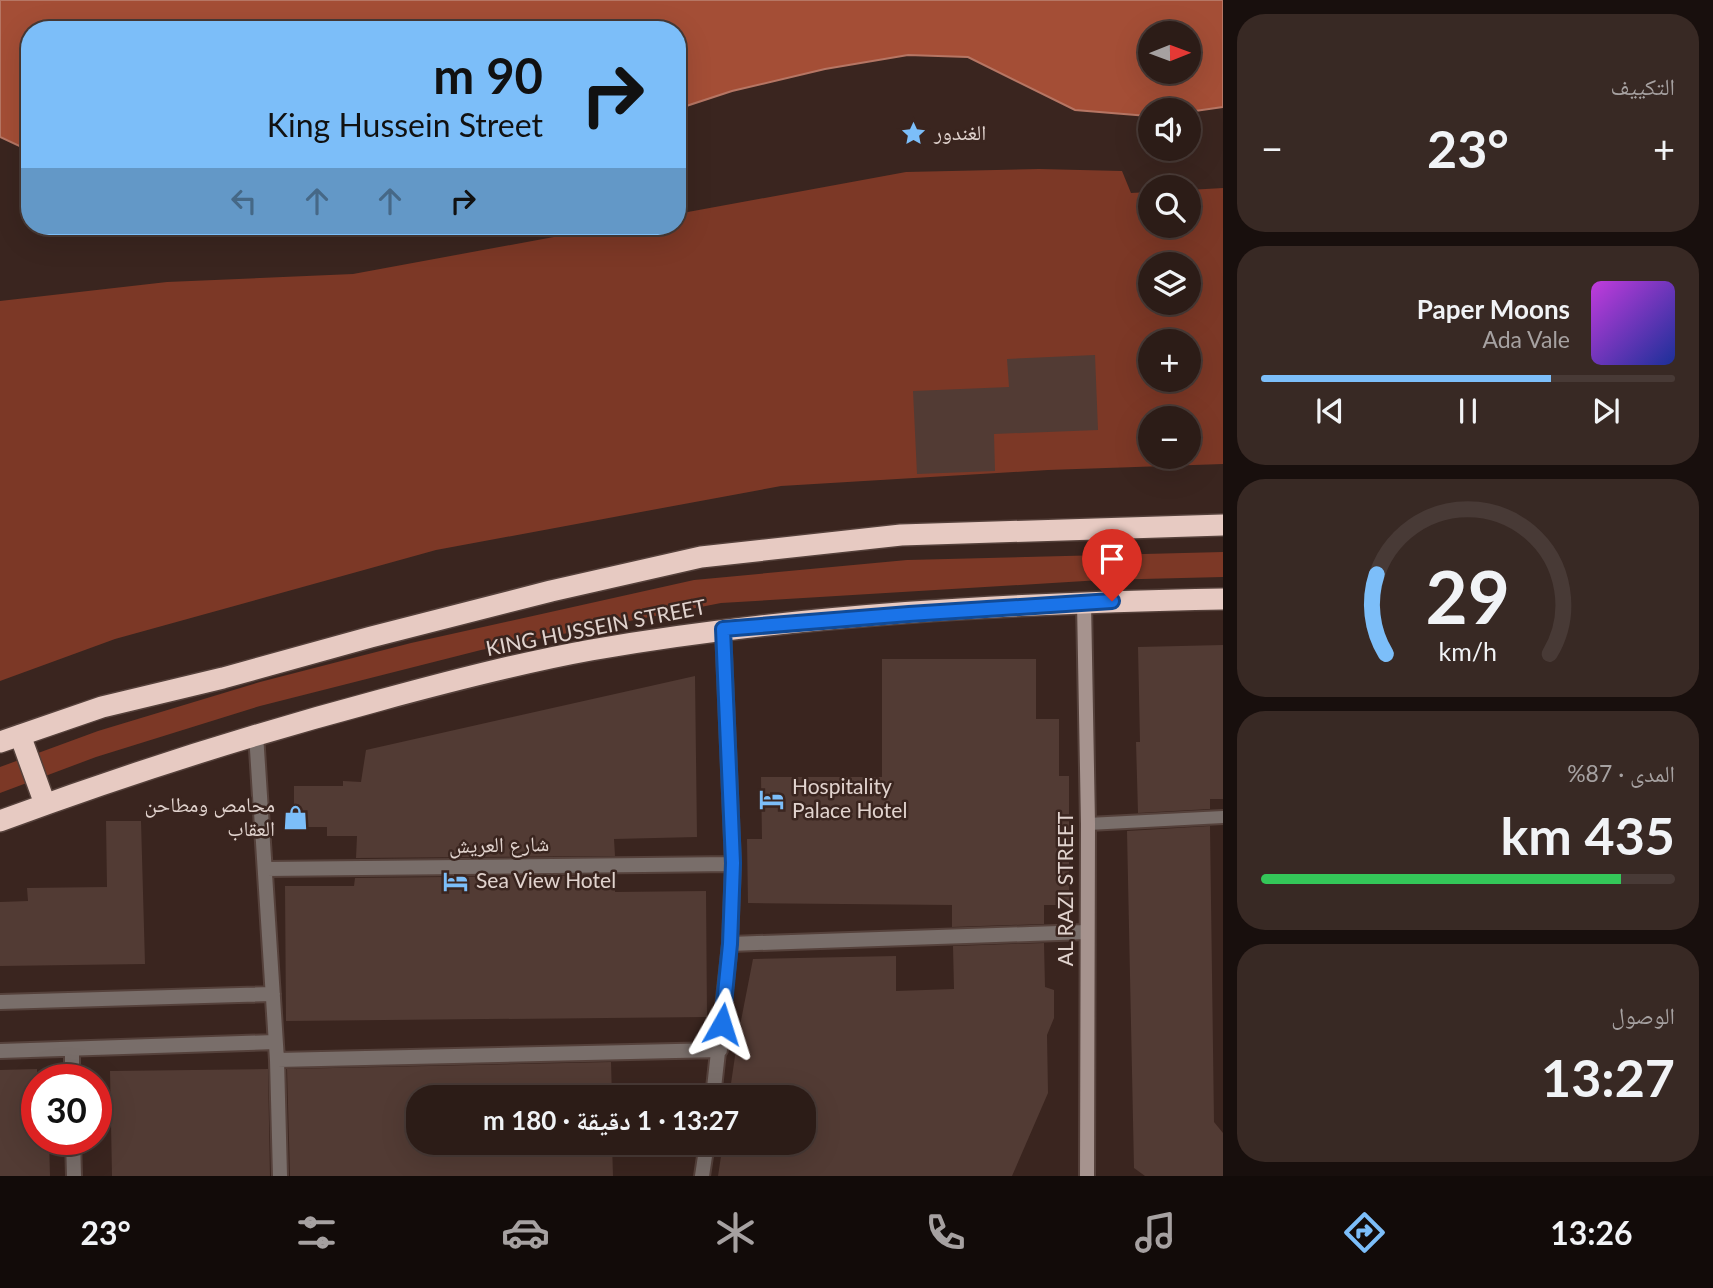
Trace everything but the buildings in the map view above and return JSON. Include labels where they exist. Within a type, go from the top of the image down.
[{"type":"highway","name":"KING HUSSEIN STREET","points":[[10,738],[102,707],[223,678],[551,591],[701,556],[901,535],[1223,526]]},
{"type":"highway","name":"KING HUSSEIN STREET","points":[[0,821],[256,734],[435,685],[588,650],[723,629],[1084,602],[1223,599]]},
{"type":"highway","points":[[10,738],[45,804]]},
{"type":"street","name":"AL RAZI STREET","points":[[1084,602],[1087,1176]]},
{"type":"street","points":[[715,1085],[730,944],[733,863],[723,629]]},
{"type":"street","points":[[256,734],[277,1060],[280,1176]]},
{"type":"street","name":"شارع العريش","points":[[265,869],[733,863]]},
{"type":"street","points":[[730,944],[1087,932]]},
{"type":"street","points":[[0,1002],[273,994]]},
{"type":"street","points":[[0,1051],[275,1042]]},
{"type":"street","points":[[72,1050],[72,1064]]},
{"type":"street","points":[[277,1060],[720,1050]]},
{"type":"street","points":[[73,1155],[74,1176]]},
{"type":"street","points":[[702,1176],[705,1155]]},
{"type":"lane","points":[[1087,824],[1223,817]]},
{"type":"shaded area","points":[[0,0],[1223,0],[1223,107],[1201,110],[1201,98],[1138,98],[1138,115],[1075,110],[968,57],[908,55],[825,69],[732,91],[686,106],[686,21],[21,21],[21,147],[0,137]]},
{"type":"shaded area","points":[[1039,169],[1122,171],[1131,193],[1138,193],[1138,238],[1201,238],[1201,189],[1223,188],[1223,464],[1201,465],[1201,406],[1138,406],[1138,467],[781,486],[436,550],[115,639],[0,681],[0,301],[167,282],[353,274],[564,235],[686,235],[686,212],[906,172]]},
{"type":"shaded area","points":[[1223,552],[1223,577],[1101,580],[721,603],[481,650],[260,706],[96,757],[0,793],[0,767],[98,731],[260,682],[411,643],[694,580],[907,560]]},
{"type":"place","name":"الغندور","points":[[914,133]]},
{"type":"place","name":"Hospitality Palace Hotel","points":[[772,799]]},
{"type":"place","name":"محامص ومطاحن العقاب","points":[[295,817]]},
{"type":"place","name":"Sea View Hotel","points":[[456,881]]},
{"type":"route","points":[[722,1024],[730,944],[733,863],[723,629],[1112,601]]}]
